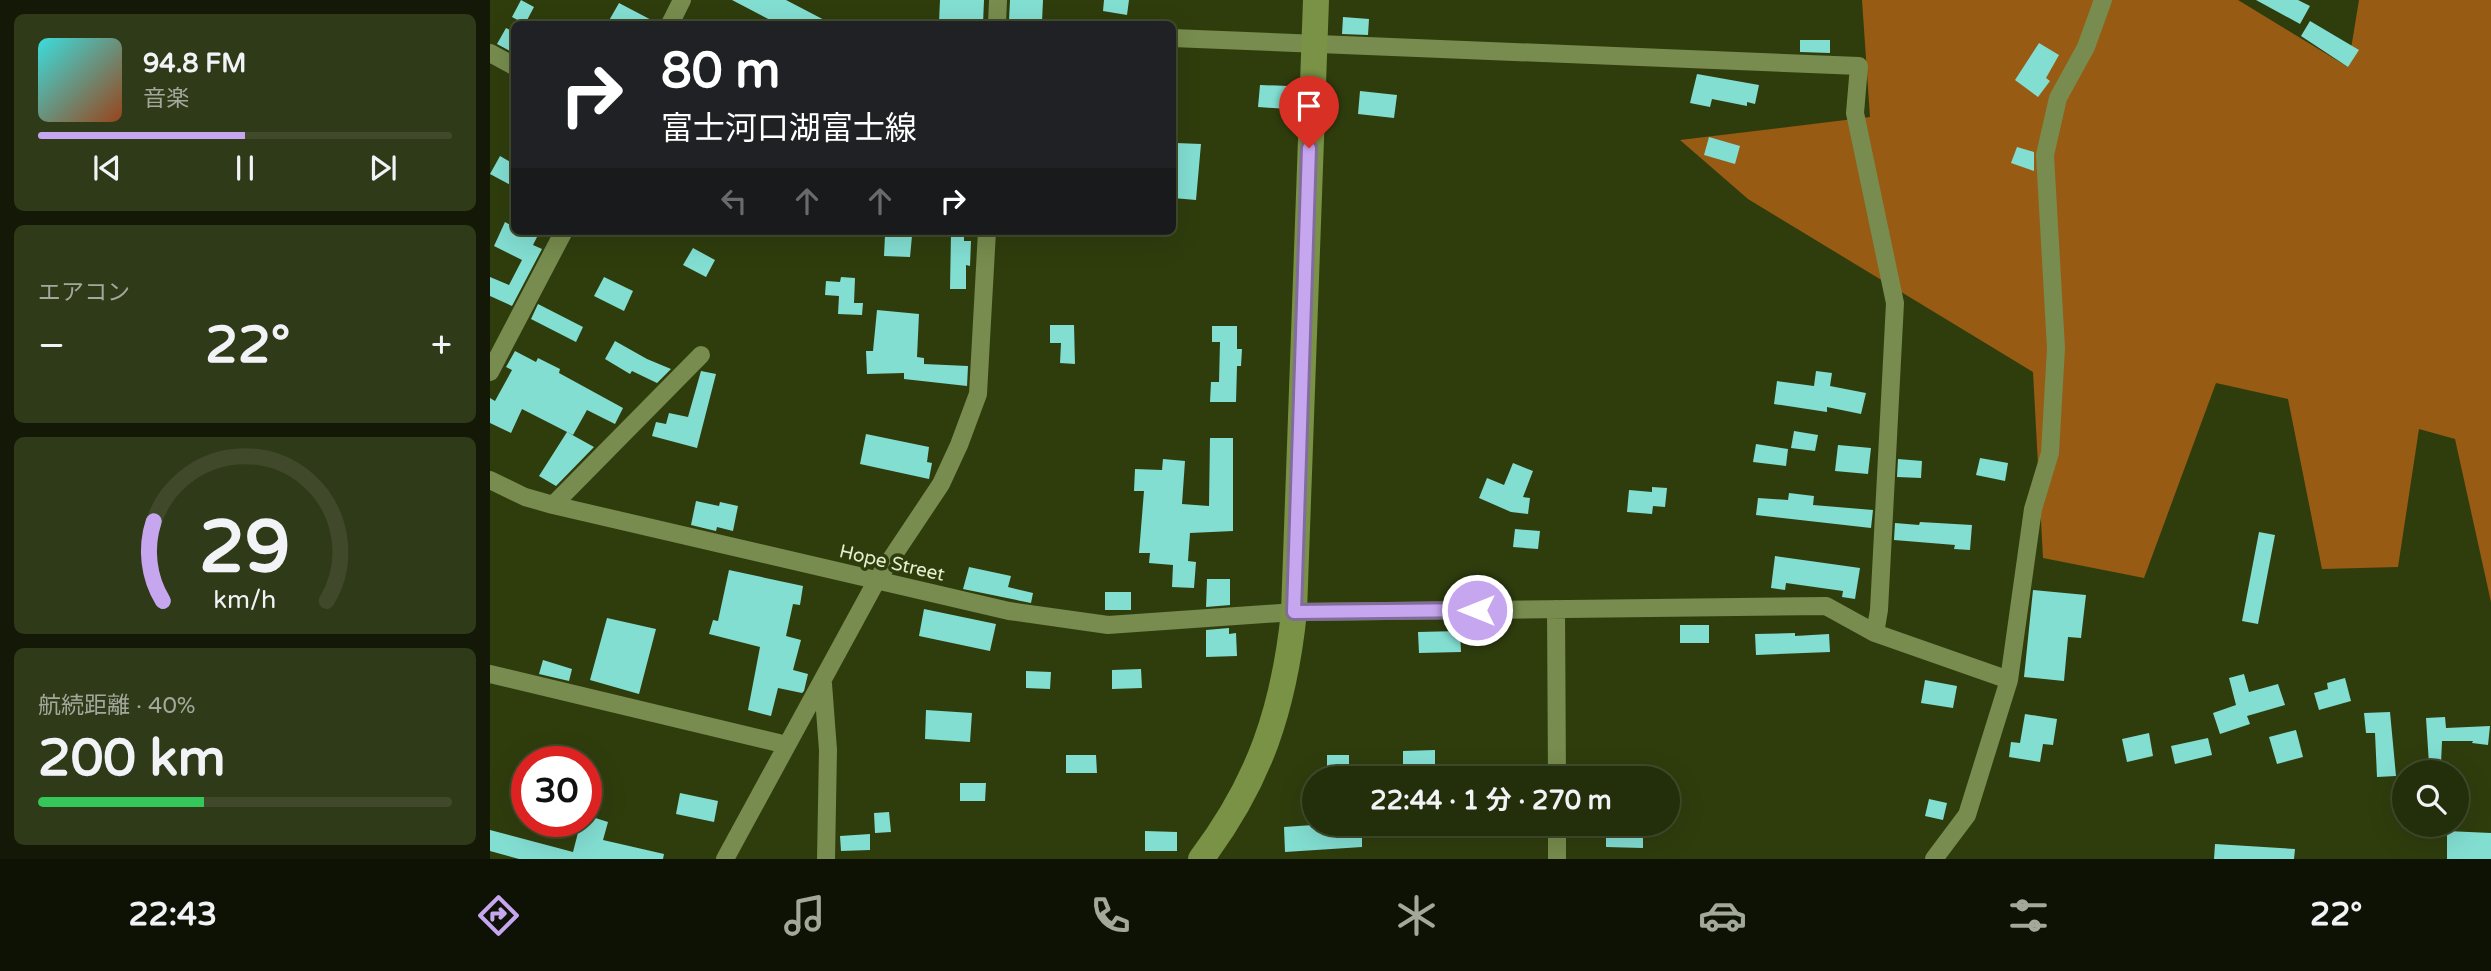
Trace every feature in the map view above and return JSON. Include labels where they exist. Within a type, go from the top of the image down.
[{"type":"main road","points":[[1201,859],[1238,804],[1264,754],[1279,710],[1289,661],[1294,612],[1316,0]]},
{"type":"street","points":[[672,21],[682,0]]},
{"type":"street","points":[[997,21],[998,0]]},
{"type":"street","points":[[1934,859],[1967,815],[2009,680],[2033,509],[2050,453],[2056,348],[2045,155],[2058,98],[2086,47],[2103,0]]},
{"type":"street","points":[[1176,38],[1859,66],[1855,113],[1895,303],[1879,610],[1875,633]]},
{"type":"street","points":[[490,53],[511,64]]},
{"type":"street","points":[[490,372],[562,235]]},
{"type":"street","points":[[725,859],[823,684],[829,667],[877,580],[941,484],[978,394],[987,235]]},
{"type":"street","points":[[554,505],[701,355]]},
{"type":"street","name":"Hope Street","points":[[490,480],[525,497],[554,505],[1009,611],[1108,625],[1294,612],[1826,606],[1875,633],[2009,680]]},
{"type":"street","points":[[1556,609],[1557,766]]},
{"type":"street","points":[[490,674],[787,744]]},
{"type":"street","points":[[823,684],[828,750],[826,859]]},
{"type":"street","points":[[1557,836],[1557,859]]},
{"type":"shaded area","points":[[1862,0],[2238,0],[2348,67],[2359,0],[2491,0],[2491,602],[2455,439],[2419,429],[2398,567],[2322,569],[2288,399],[2216,383],[2144,578],[2043,558],[2033,372],[1748,199],[1680,140],[1870,117]]},
{"type":"building","points":[[521,0],[534,7],[527,21],[512,17]]},
{"type":"building","points":[[732,0],[786,0],[826,21],[772,21]]},
{"type":"building","points":[[940,0],[984,0],[983,21],[939,21]]},
{"type":"building","points":[[1010,0],[1043,0],[1042,21],[1009,21]]},
{"type":"building","points":[[1104,0],[1129,0],[1127,15],[1103,11]]},
{"type":"building","points":[[2256,0],[2298,0],[2310,6],[2300,24]]},
{"type":"building","points":[[619,3],[653,21],[609,21]]},
{"type":"building","points":[[1343,17],[1369,19],[1368,35],[1342,34]]},
{"type":"building","points":[[2310,21],[2359,50],[2348,67],[2301,36]]},
{"type":"building","points":[[506,28],[511,30],[511,51],[497,44]]},
{"type":"building","points":[[1800,40],[1830,40],[1830,53],[1800,52]]},
{"type":"building","points":[[2039,43],[2059,55],[2046,78],[2050,81],[2038,97],[2015,80]]},
{"type":"building","points":[[1697,74],[1759,85],[1755,104],[1747,102],[1747,106],[1712,99],[1710,107],[1690,103]]},
{"type":"building","points":[[1260,85],[1288,86],[1287,109],[1258,107]]},
{"type":"building","points":[[1360,91],[1397,95],[1394,118],[1358,114]]},
{"type":"building","points":[[1709,137],[1740,146],[1735,164],[1704,155]]},
{"type":"building","points":[[1176,143],[1201,144],[1196,200],[1176,198]]},
{"type":"building","points":[[2017,147],[2034,152],[2034,171],[2011,163]]},
{"type":"building","points":[[500,156],[511,162],[511,185],[490,174]]},
{"type":"building","points":[[505,222],[511,225],[511,235],[537,237],[533,245],[542,249],[512,306],[490,296],[490,277],[509,285],[522,260],[494,246]]},
{"type":"building","points":[[885,235],[912,236],[910,257],[884,256]]},
{"type":"building","points":[[951,235],[964,235],[964,241],[971,241],[970,266],[966,265],[966,289],[950,289]]},
{"type":"building","points":[[693,248],[715,260],[706,277],[683,265]]},
{"type":"building","points":[[604,277],[633,291],[624,311],[594,296]]},
{"type":"building","points":[[841,277],[855,278],[854,303],[863,303],[862,315],[838,314],[839,296],[825,295],[826,281],[840,282]]},
{"type":"building","points":[[538,304],[583,327],[576,342],[531,319]]},
{"type":"building","points":[[877,310],[919,314],[917,357],[924,358],[924,364],[968,366],[967,386],[904,379],[904,373],[867,374],[866,351],[873,351]]},
{"type":"building","points":[[1050,325],[1074,325],[1075,364],[1060,363],[1061,343],[1050,343]]},
{"type":"building","points":[[1212,326],[1237,326],[1237,349],[1242,349],[1241,366],[1237,366],[1236,402],[1210,402],[1211,382],[1219,382],[1220,342],[1212,342]]},
{"type":"building","points":[[615,341],[671,369],[657,383],[632,371],[630,374],[605,359]]},
{"type":"building","points":[[515,351],[536,362],[538,358],[560,369],[559,373],[623,408],[615,424],[587,410],[573,435],[522,409],[511,433],[490,423],[490,398],[495,401],[512,370],[506,367]]},
{"type":"building","points":[[701,371],[716,374],[697,448],[652,436],[656,422],[666,424],[669,413],[688,417]]},
{"type":"building","points":[[1816,371],[1832,373],[1830,386],[1866,393],[1861,414],[1827,407],[1827,412],[1774,404],[1777,381],[1814,386]]},
{"type":"building","points":[[1794,431],[1818,435],[1815,451],[1791,448]]},
{"type":"building","points":[[567,432],[594,447],[556,486],[539,476]]},
{"type":"building","points":[[866,434],[929,447],[927,462],[932,463],[929,479],[860,464]]},
{"type":"building","points":[[1210,438],[1233,438],[1233,531],[1190,533],[1188,561],[1196,562],[1194,588],[1172,587],[1173,565],[1149,563],[1150,553],[1139,553],[1144,491],[1134,491],[1135,469],[1162,470],[1163,459],[1185,461],[1182,504],[1209,506]]},
{"type":"building","points":[[1756,444],[1788,449],[1786,466],[1753,462]]},
{"type":"building","points":[[1838,445],[1871,448],[1868,474],[1835,471]]},
{"type":"building","points":[[1980,458],[2008,463],[2005,481],[1976,475]]},
{"type":"building","points":[[1898,459],[1922,461],[1921,478],[1897,477]]},
{"type":"building","points":[[1513,463],[1533,471],[1523,497],[1530,498],[1528,514],[1511,512],[1479,498],[1487,478],[1504,485]]},
{"type":"building","points":[[1652,487],[1667,488],[1665,507],[1653,506],[1652,514],[1627,512],[1629,490],[1652,492]]},
{"type":"building","points":[[1789,493],[1814,496],[1813,505],[1873,510],[1871,528],[1756,515],[1758,498],[1788,500]]},
{"type":"building","points":[[696,501],[719,506],[720,502],[738,506],[733,531],[717,527],[716,531],[691,525]]},
{"type":"building","points":[[1920,522],[1972,525],[1970,550],[1954,549],[1955,545],[1894,540],[1895,523],[1919,525]]},
{"type":"building","points":[[1515,529],[1540,531],[1538,549],[1513,547]]},
{"type":"building","points":[[2259,532],[2275,535],[2258,624],[2242,621]]},
{"type":"building","points":[[1775,556],[1860,568],[1855,599],[1842,597],[1843,591],[1786,583],[1785,590],[1771,588]]},
{"type":"building","points":[[969,567],[1011,576],[1008,587],[1033,593],[1031,603],[963,589]]},
{"type":"building","points":[[729,570],[803,586],[800,605],[793,604],[786,636],[801,640],[793,670],[808,674],[804,691],[802,693],[778,688],[771,716],[748,710],[760,647],[709,634],[713,620],[718,621]]},
{"type":"building","points":[[1207,579],[1230,579],[1230,605],[1206,607]]},
{"type":"building","points":[[2033,590],[2086,595],[2081,638],[2068,637],[2064,681],[2024,677]]},
{"type":"building","points":[[1105,592],[1131,592],[1131,610],[1105,610]]},
{"type":"building","points":[[924,609],[996,624],[990,651],[919,636]]},
{"type":"building","points":[[607,618],[656,629],[639,694],[590,680]]},
{"type":"building","points":[[1680,625],[1709,625],[1709,643],[1680,643]]},
{"type":"building","points":[[1229,628],[1229,634],[1236,633],[1237,656],[1206,657],[1206,630]]},
{"type":"building","points":[[1460,631],[1461,652],[1419,653],[1418,632]]},
{"type":"building","points":[[1795,633],[1795,636],[1829,634],[1830,652],[1756,655],[1755,634]]},
{"type":"building","points":[[543,660],[572,669],[569,681],[539,674]]},
{"type":"building","points":[[1141,669],[1142,688],[1112,689],[1112,670]]},
{"type":"building","points":[[1026,671],[1051,672],[1050,689],[1026,688]]},
{"type":"building","points":[[2244,674],[2249,692],[2278,684],[2285,705],[2247,716],[2250,724],[2220,734],[2213,713],[2236,705],[2229,678]]},
{"type":"building","points":[[2345,678],[2351,701],[2319,710],[2314,693],[2328,689],[2327,683]]},
{"type":"building","points":[[1925,680],[1957,686],[1953,708],[1921,703]]},
{"type":"building","points":[[926,710],[972,713],[970,742],[925,739]]},
{"type":"building","points":[[2390,712],[2394,760],[2392,760],[2392,776],[2377,777],[2375,733],[2366,733],[2364,713]]},
{"type":"building","points":[[2025,714],[2057,719],[2053,745],[2043,744],[2040,762],[2009,757],[2011,742],[2020,743]]},
{"type":"building","points":[[2445,717],[2446,728],[2490,726],[2488,745],[2472,743],[2473,741],[2442,741],[2441,760],[2429,760],[2426,718]]},
{"type":"building","points":[[2296,730],[2303,757],[2277,764],[2269,737]]},
{"type":"building","points":[[2149,733],[2153,756],[2127,762],[2122,739]]},
{"type":"building","points":[[2208,738],[2212,755],[2175,764],[2171,746]]},
{"type":"building","points":[[1435,750],[1435,766],[1403,766],[1403,751]]},
{"type":"building","points":[[1066,755],[1096,755],[1097,773],[1066,773]]},
{"type":"building","points":[[1327,755],[1349,755],[1349,766],[1327,766]]},
{"type":"building","points":[[960,783],[986,783],[985,801],[960,801]]},
{"type":"building","points":[[680,793],[718,801],[714,822],[676,814]]},
{"type":"building","points":[[1929,799],[1947,803],[1943,820],[1925,816]]},
{"type":"building","points":[[889,812],[891,832],[875,833],[874,813]]},
{"type":"building","points":[[602,820],[608,822],[603,840],[664,854],[663,859],[519,859],[490,851],[490,830],[573,852],[577,837],[602,837]]},
{"type":"building","points":[[1302,826],[1302,836],[1362,836],[1362,847],[1285,852],[1284,827]]},
{"type":"building","points":[[1145,831],[1177,832],[1177,851],[1145,851]]},
{"type":"building","points":[[2469,832],[2491,833],[2491,859],[2447,859],[2447,837],[2469,837]]},
{"type":"building","points":[[870,834],[870,850],[841,851],[840,836]]},
{"type":"building","points":[[1606,836],[1643,836],[1643,848],[1606,847]]},
{"type":"building","points":[[2215,844],[2295,849],[2294,859],[2214,859]]},
{"type":"route","points":[[1309,148],[1294,612],[1477,610]]}]
